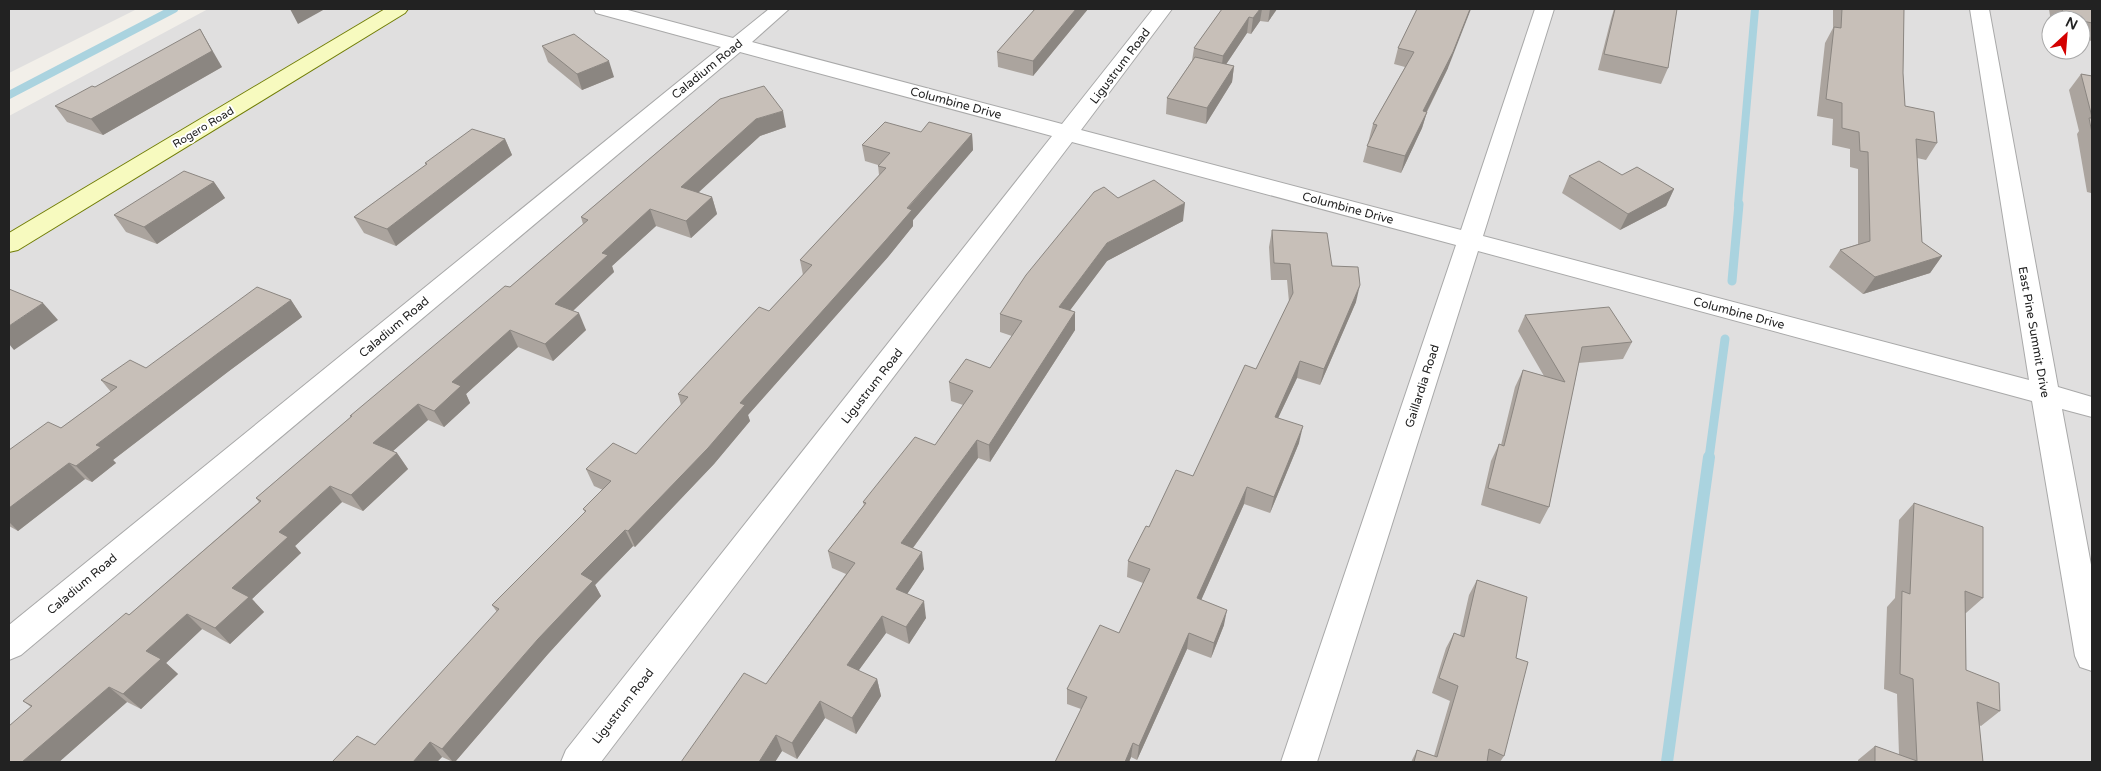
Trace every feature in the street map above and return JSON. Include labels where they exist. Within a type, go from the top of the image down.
[{"type":"main road","name":"Rogero Road","points":[[9,244],[398,9]]},
{"type":"street","name":"Columbine Drive","points":[[603,9],[2092,408]]},
{"type":"street","name":"Caladium Road","points":[[9,645],[780,9]]},
{"type":"street","name":"Ligustrum Road","points":[[580,762],[1163,9]]},
{"type":"street","name":"Gaillardia Road","points":[[1299,762],[1545,9]]},
{"type":"street","name":"East Pine Summit Drive","points":[[1980,9],[2045,395],[2092,656]]},
{"type":"shaded area","points":[[9,9],[132,9],[135,10],[9,73]]},
{"type":"shaded area","points":[[208,9],[2092,9],[2092,762],[9,762],[9,116]]},
{"type":"building","points":[[1035,9],[1076,9],[1033,61],[997,52]]},
{"type":"building","points":[[1222,9],[1260,9],[1253,18],[1249,17],[1223,56],[1194,48]]},
{"type":"building","points":[[1417,9],[1470,9],[1453,52],[1423,111],[1427,112],[1405,156],[1367,146],[1377,125],[1373,124],[1414,52],[1398,48]]},
{"type":"building","points":[[1615,9],[1677,9],[1668,68],[1604,54]]},
{"type":"building","points":[[1842,9],[1904,9],[1903,73],[1905,106],[1934,112],[1937,143],[1916,139],[1922,242],[1942,256],[1875,277],[1840,250],[1870,241],[1868,152],[1860,151],[1859,132],[1842,128],[1842,103],[1826,99],[1834,27],[1841,28]]},
{"type":"building","points":[[2092,9],[2092,23],[2091,10],[2062,10]]},
{"type":"building","points":[[200,29],[212,51],[91,119],[55,106],[92,86],[95,87]]},
{"type":"building","points":[[574,34],[609,61],[577,74],[542,46]]},
{"type":"building","points":[[1195,57],[1234,66],[1207,108],[1167,98]]},
{"type":"building","points":[[2081,74],[2092,76],[2092,117]]},
{"type":"building","points":[[764,86],[783,111],[756,119],[681,187],[712,197],[686,221],[650,209],[602,253],[608,255],[555,304],[579,313],[545,344],[510,330],[452,382],[461,386],[434,411],[418,404],[373,443],[397,453],[351,495],[330,486],[279,532],[288,537],[232,588],[249,597],[215,628],[187,614],[146,651],[161,659],[123,694],[109,687],[22,762],[9,762],[9,726],[32,706],[23,701],[126,613],[129,615],[261,501],[256,498],[352,416],[350,416],[505,286],[510,287],[588,220],[581,217],[720,99]]},
{"type":"building","points":[[2089,118],[2092,118],[2092,133]]},
{"type":"building","points":[[885,122],[921,132],[929,122],[972,134],[907,208],[912,210],[740,403],[745,405],[708,448],[628,531],[625,530],[581,574],[593,581],[538,639],[442,749],[430,742],[413,762],[332,762],[357,736],[375,745],[499,609],[492,605],[586,511],[583,509],[611,481],[586,469],[613,443],[636,454],[688,397],[678,394],[759,307],[769,311],[812,265],[800,260],[886,168],[878,166],[890,153],[862,145]]},
{"type":"building","points":[[472,129],[505,139],[387,229],[354,217],[427,164],[425,163]]},
{"type":"building","points":[[1599,161],[1622,175],[1637,167],[1674,189],[1628,214],[1569,176]]},
{"type":"building","points":[[184,171],[214,182],[144,227],[114,215]]},
{"type":"building","points":[[1154,180],[1185,203],[1107,243],[1059,307],[1075,312],[989,445],[977,440],[901,543],[922,552],[896,589],[924,601],[906,627],[882,616],[847,665],[877,679],[852,718],[820,701],[792,743],[776,735],[759,762],[681,762],[744,673],[766,684],[855,563],[828,551],[866,503],[863,502],[915,437],[935,445],[973,391],[949,382],[966,359],[990,368],[1022,321],[1000,314],[1026,275],[1094,192],[1104,187],[1118,198]]},
{"type":"building","points":[[1272,230],[1327,233],[1332,266],[1358,267],[1360,285],[1324,369],[1300,361],[1275,417],[1303,426],[1274,497],[1247,487],[1197,598],[1227,610],[1214,643],[1189,633],[1139,746],[1133,743],[1125,762],[1055,762],[1087,697],[1067,689],[1100,625],[1119,633],[1150,569],[1128,561],[1146,526],[1149,527],[1176,470],[1193,476],[1245,365],[1256,369],[1293,293],[1290,264],[1274,263]]},
{"type":"building","points":[[257,287],[291,300],[96,445],[101,447],[76,466],[69,463],[9,508],[9,450],[48,422],[61,428],[117,387],[101,380],[130,360],[146,368]]},
{"type":"building","points":[[9,289],[43,303],[9,326]]},
{"type":"building","points":[[1609,307],[1632,342],[1582,347],[1549,507],[1488,488],[1499,444],[1504,446],[1523,370],[1565,382],[1525,315]]},
{"type":"building","points":[[1914,503],[1983,527],[1983,598],[1965,591],[1966,670],[1999,683],[2000,711],[1977,702],[1983,762],[1875,762],[1875,746],[1917,761],[1913,679],[1900,674],[1902,591],[1910,594]]},
{"type":"building","points":[[1477,580],[1527,597],[1516,658],[1528,662],[1504,756],[1489,749],[1487,762],[1414,762],[1417,750],[1437,757],[1458,686],[1439,678],[1454,633],[1464,637]]},
{"type":"waterway","points":[[9,95],[174,9]]},
{"type":"waterway","points":[[1738,205],[1755,9]]},
{"type":"waterway","points":[[1732,281],[1739,204]]},
{"type":"waterway","points":[[1709,458],[1725,339]]},
{"type":"waterway","points":[[1667,762],[1709,457]]}]
